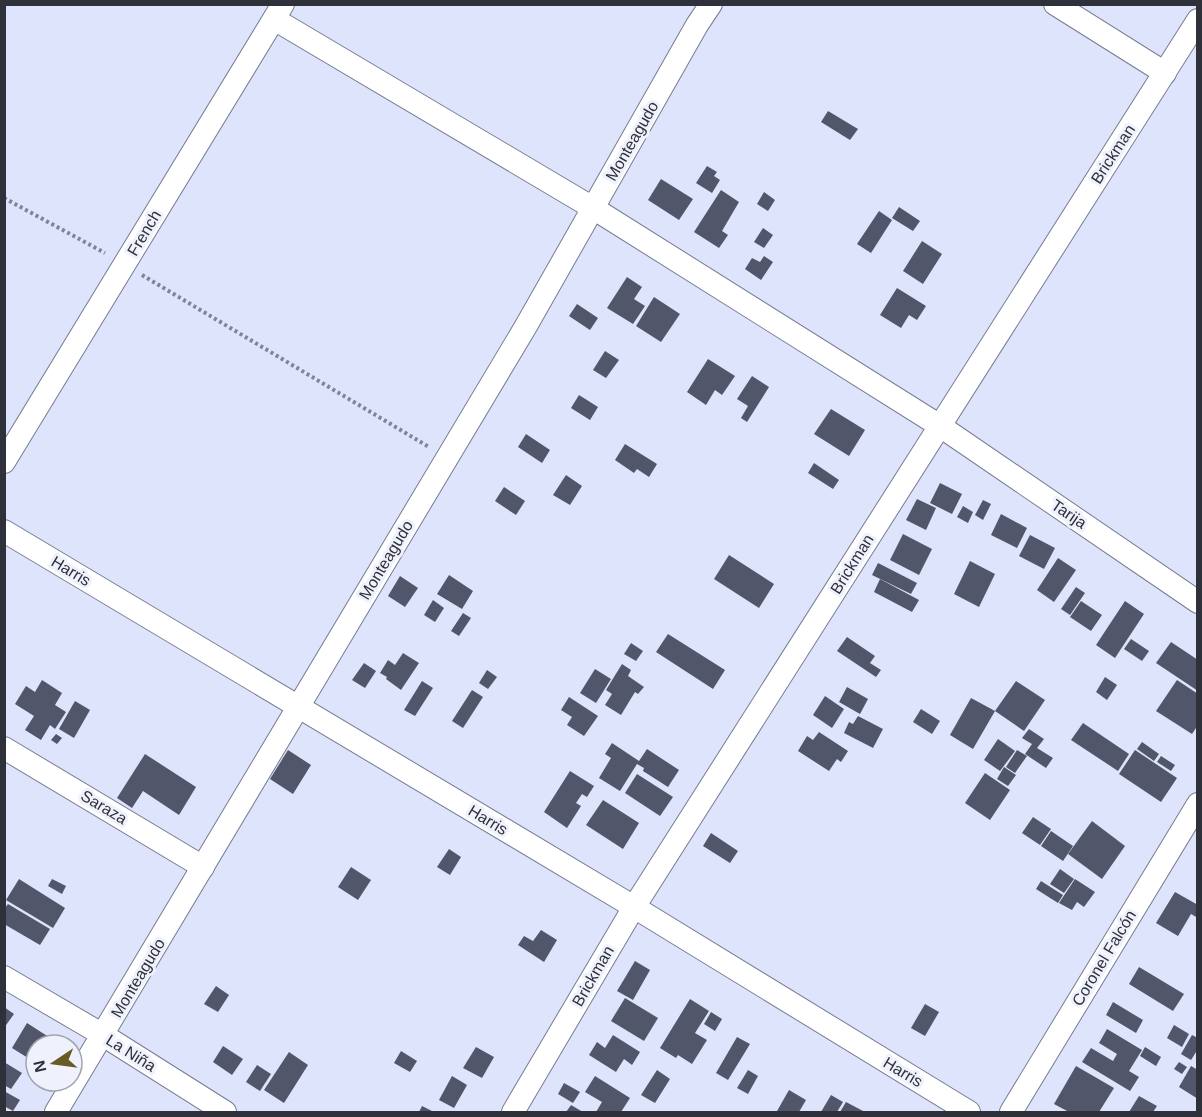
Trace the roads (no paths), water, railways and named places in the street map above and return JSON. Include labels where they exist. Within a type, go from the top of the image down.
[{"type":"street","name":"Monteagudo","points":[[56,1113],[526,327],[711,4]]},
{"type":"street","points":[[1055,4],[1165,73]]},
{"type":"street","name":"Tarija","points":[[278,12],[940,426],[1197,602]]},
{"type":"street","name":"French","points":[[4,462],[278,12]]},
{"type":"street","name":"Brickman","points":[[513,1113],[634,907],[1197,20]]},
{"type":"street","name":"Harris","points":[[4,531],[634,907],[969,1113]]},
{"type":"street","name":"Saraza","points":[[4,748],[203,867]]},
{"type":"street","name":"Coronel Falcón","points":[[1011,1113],[1197,804]]},
{"type":"street","name":"La Niña","points":[[4,977],[103,1035],[225,1113]]}]
